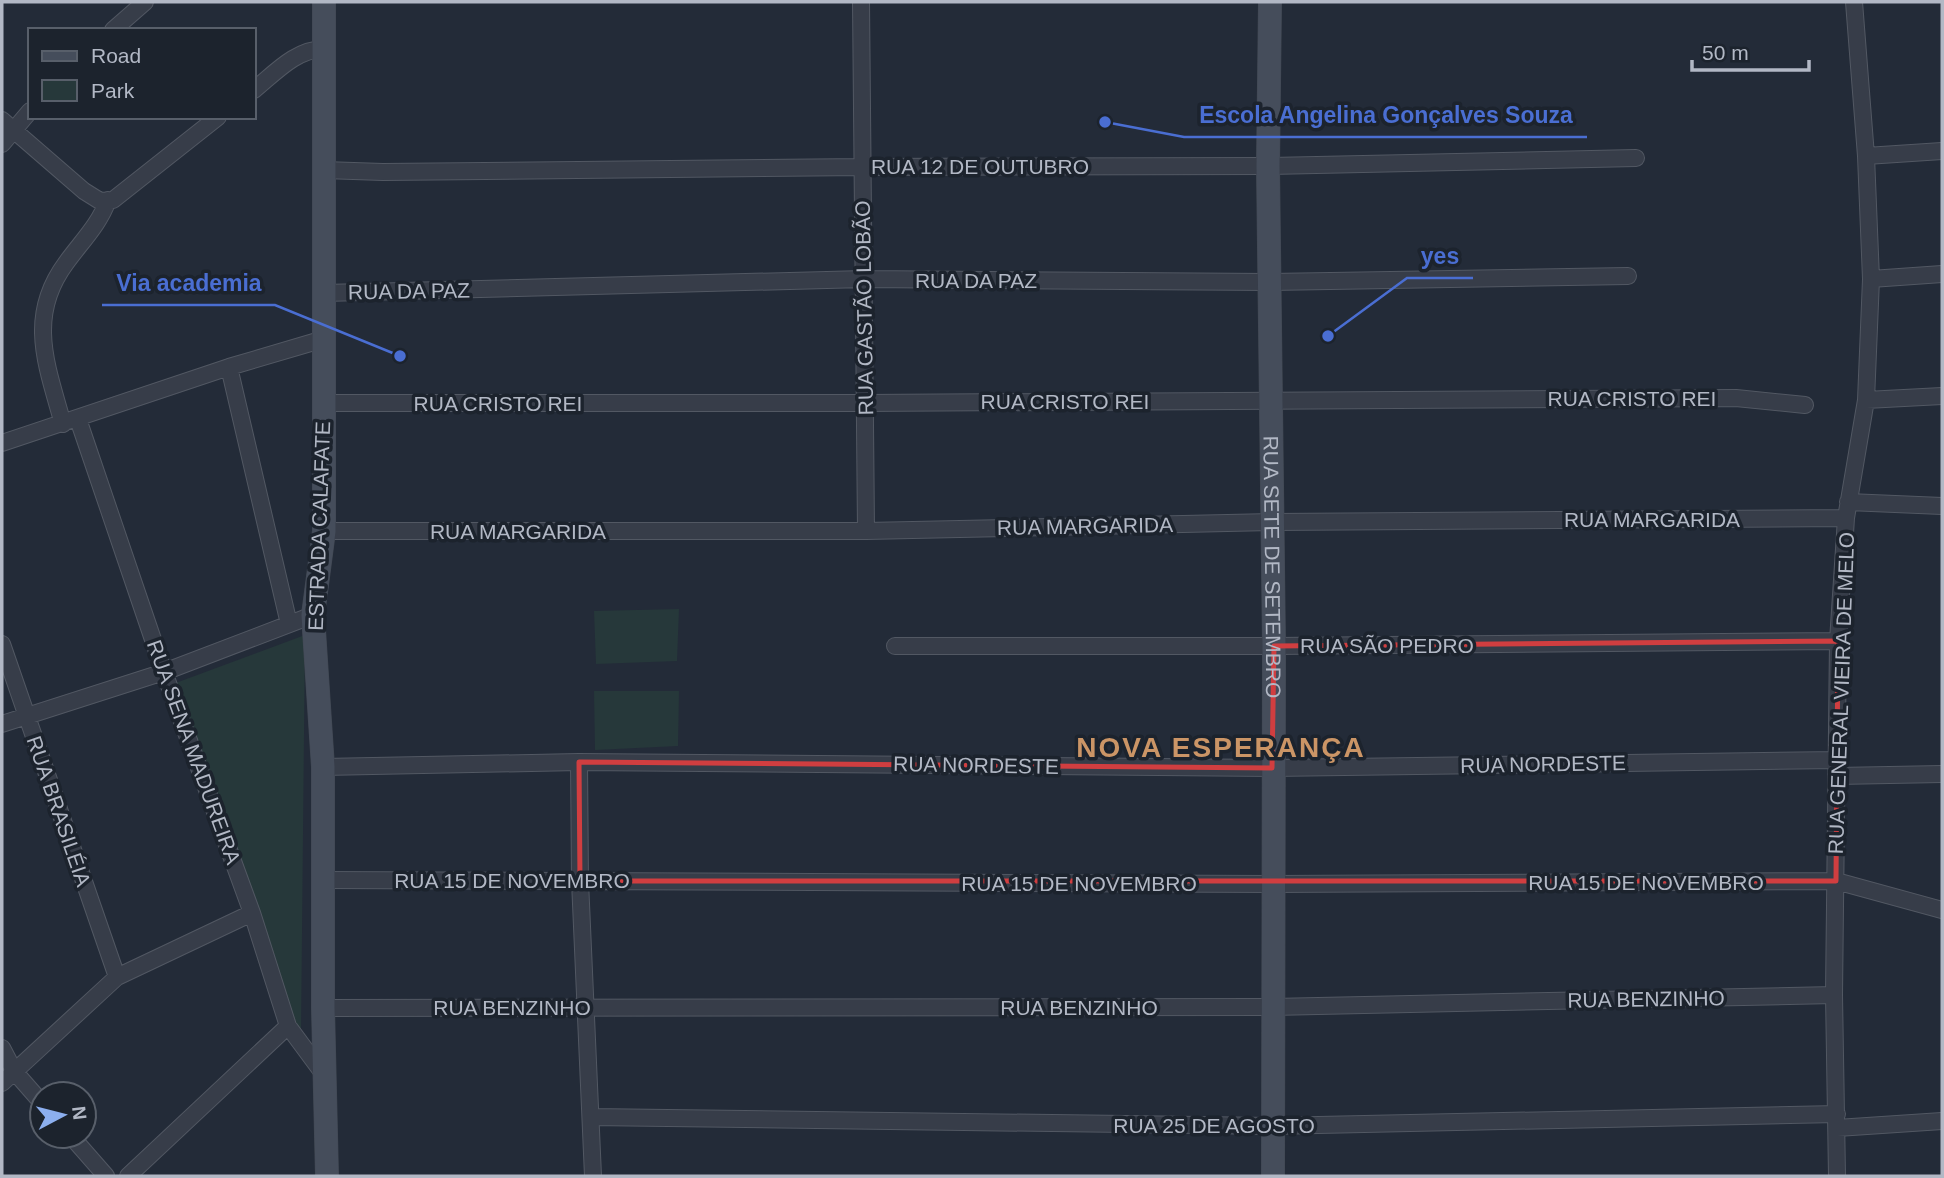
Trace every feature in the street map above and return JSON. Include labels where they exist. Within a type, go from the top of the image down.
[{"type":"street","points":[[115,28],[145,2]]},
{"type":"street","name":"ESTRADA CALAFATE","points":[[324,2],[324,531],[313,615],[323,767],[323,1008],[327,1176]]},
{"type":"street","name":"RUA GASTÃO LOBÃO","points":[[861,2],[866,531]]},
{"type":"street","name":"RUA SETE DE SETEMBRO","points":[[1270,2],[1268,166],[1274,646],[1273,1176]]},
{"type":"street","name":"RUA GENERAL VIEIRA DE MELO","points":[[1837,1176],[1834,995],[1838,641],[1847,510],[1866,400],[1871,279],[1866,156],[1854,2]]},
{"type":"street","points":[[256,88],[300,53],[310,49],[324,49]]},
{"type":"street","points":[[2,144],[8,125],[28,112]]},
{"type":"street","points":[[8,125],[84,191],[100,201],[113,200],[215,119]]},
{"type":"street","points":[[1866,156],[1942,151]]},
{"type":"street","name":"RUA 12 DE OUTUBRO","points":[[324,170],[396,172],[1268,166],[1636,158]]},
{"type":"street","name":"RUA SENA MADUREIRA","points":[[108,200],[96,224],[56,276],[44,307],[41,330],[43,349],[252,913],[288,1026],[325,1076]]},
{"type":"street","points":[[1871,279],[1942,274]]},
{"type":"street","name":"RUA DA PAZ","points":[[324,293],[864,279],[1269,282],[1628,276]]},
{"type":"street","points":[[2,443],[229,367],[324,339]]},
{"type":"street","points":[[229,367],[289,624]]},
{"type":"street","points":[[1866,400],[1942,396]]},
{"type":"street","name":"RUA CRISTO REI","points":[[324,403],[1736,398],[1805,405]]},
{"type":"street","name":"RUA MARGARIDA","points":[[324,531],[866,531],[1942,506]]},
{"type":"street","points":[[2,724],[164,672],[313,615]]},
{"type":"street","name":"RUA SÃO PEDRO","points":[[895,646],[1838,641]]},
{"type":"street","name":"RUA BRASILÉIA","points":[[2,644],[117,977]]},
{"type":"street","points":[[579,762],[580,881],[593,1176]]},
{"type":"street","name":"RUA NORDESTE","points":[[323,767],[579,762],[1272,768],[1838,768],[1942,774]]},
{"type":"street","name":"RUA 15 DE NOVEMBRO","points":[[323,880],[1273,884],[1836,881],[1942,910]]},
{"type":"street","points":[[2,1083],[117,977],[252,913]]},
{"type":"street","name":"RUA BENZINHO","points":[[323,1008],[1272,1007],[1834,995]]},
{"type":"street","points":[[128,1176],[288,1026]]},
{"type":"street","points":[[2,1048],[14,1072],[28,1088]]},
{"type":"street","name":"RUA 25 DE AGOSTO","points":[[591,1117],[1272,1126],[1942,1121]]},
{"type":"street","points":[[83,1150],[106,1176]]},
{"type":"highlighted area","points":[[1838,641],[1836,881],[580,881],[579,762],[1272,768],[1274,646]]},
{"type":"green space","points":[[679,609],[677,661],[596,664],[594,611]]},
{"type":"green space","points":[[305,635],[301,1034],[288,1018],[173,684]]},
{"type":"green space","points":[[594,691],[679,691],[678,746],[595,750]]},
{"type":"place","name":"Escola Angelina Gonçalves Souza","points":[[1105,122]]},
{"type":"place","name":"yes","points":[[1328,336]]},
{"type":"place","name":"Via academia","points":[[400,356]]},
{"type":"district","name":"NOVA ESPERANÇA","points":[[1221,747]]}]
